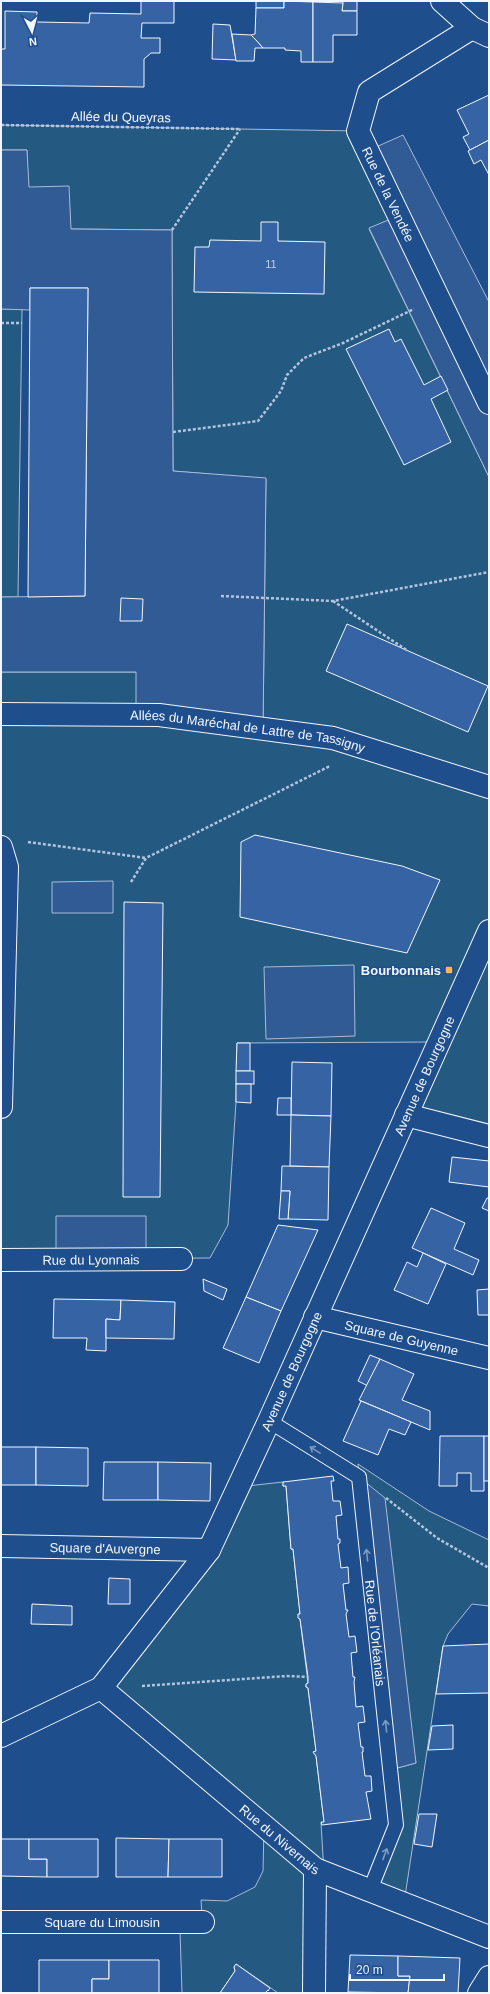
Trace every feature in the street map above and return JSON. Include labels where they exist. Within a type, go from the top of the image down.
[{"type":"street","points":[[442,1],[480,32]]},
{"type":"street","name":"Rue de la Vendée","points":[[480,32],[369,92],[358,131],[489,403]]},
{"type":"street","name":"Allées du Maréchal de Lattre de Tassigny","points":[[1,714],[159,715],[334,738],[489,787]]},
{"type":"street","points":[[1,848],[7,874],[1,1107]]},
{"type":"street","name":"Avenue de Bourgogne","points":[[1,1736],[101,1688],[209,1550],[269,1421],[489,931]]},
{"type":"street","points":[[406,1115],[489,1136]]},
{"type":"street","name":"Rue du Lyonnais","points":[[1,1260],[181,1259]]},
{"type":"street","name":"Square de Guyenne","points":[[315,1317],[489,1358]]},
{"type":"street","name":"Square d'Auvergne","points":[[1,1546],[209,1550]]},
{"type":"street","name":"Rue du Nivernais","points":[[101,1688],[315,1869],[489,1937]]},
{"type":"street","points":[[314,1993],[315,1869]]},
{"type":"street","name":"Square du Limousin","points":[[1,1922],[203,1922]]},
{"type":"street","points":[[479,1993],[489,1977]]},
{"type":"lane","points":[[269,1421],[359,1477]]},
{"type":"lane","name":"Rue de l'Orléanais","points":[[359,1477],[396,1825],[370,1890]]},
{"type":"path","name":"Allée du Queyras","points":[[1,125],[240,129],[172,230]]},
{"type":"path","points":[[173,432],[258,421],[281,391],[287,375],[304,358],[343,343],[438,297]]},
{"type":"path","points":[[1,323],[22,323]]},
{"type":"path","points":[[221,596],[333,601],[489,572]]},
{"type":"path","points":[[333,601],[408,651]]},
{"type":"path","points":[[131,882],[146,858],[366,748]]},
{"type":"path","points":[[1,848],[22,841],[146,858]]},
{"type":"path","points":[[359,1477],[436,1538],[489,1568]]},
{"type":"path","points":[[101,1688],[287,1676],[308,1677]]},
{"type":"shaded area","points":[[1,125],[358,131],[399,216],[369,229],[489,477],[489,1136],[406,1115],[438,1042],[237,1043],[236,1102],[228,1225],[210,1258],[1,1260],[1,672],[136,672],[263,728],[266,479],[173,471],[172,230],[71,229],[28,187],[27,150],[1,150]]},
{"type":"shaded area","points":[[403,135],[489,302],[489,477],[369,228],[398,216],[367,151]]},
{"type":"shaded area","points":[[1,150],[27,150],[29,187],[69,186],[71,229],[172,230],[173,471],[266,478],[263,728],[136,714],[136,672],[1,672],[1,597],[85,596],[88,288],[30,288],[30,310],[1,309]]},
{"type":"shaded area","points":[[1,309],[22,309],[18,597],[1,597]]},
{"type":"shaded area","points":[[113,881],[113,913],[52,913],[52,882]]},
{"type":"shaded area","points":[[354,965],[355,1036],[266,1039],[264,967]]},
{"type":"shaded area","points":[[56,1216],[146,1216],[146,1260],[56,1259]]},
{"type":"shaded area","points":[[358,1464],[429,1511],[489,1540],[489,1606],[472,1604],[448,1634],[443,1646],[404,1903],[370,1890],[396,1825],[390,1770],[416,1763],[359,1477]]},
{"type":"shaded area","points":[[359,1477],[385,1498],[416,1763],[390,1770]]},
{"type":"shaded area","points":[[283,1482],[283,1486],[286,1486],[291,1549],[293,1549],[300,1614],[298,1614],[300,1619],[308,1683],[306,1684],[306,1687],[308,1688],[316,1751],[313,1752],[316,1756],[324,1822],[321,1823],[324,1873],[314,1993],[278,1993],[236,1964],[234,1967],[235,1971],[220,1993],[182,1993],[180,1931],[203,1931],[201,1900],[227,1901],[255,1887],[263,1871],[264,1826],[101,1688],[238,1487]]},
{"type":"building","points":[[141,1],[174,1],[174,23],[142,23],[141,38],[160,38],[160,53],[151,53],[144,59],[144,87],[1,85],[1,49],[5,49],[5,11],[37,12],[37,22],[89,23],[90,13],[141,14]]},
{"type":"building","points":[[256,1],[284,1],[284,8],[256,8]]},
{"type":"building","points":[[284,1],[313,2],[313,62],[301,62],[301,51],[285,50],[285,48],[263,48],[251,35],[255,34],[256,8],[284,8]]},
{"type":"building","points":[[343,1],[357,1],[357,11],[342,11]]},
{"type":"building","points":[[313,2],[343,3],[342,11],[357,11],[357,35],[333,35],[333,62],[313,62]]},
{"type":"building","points":[[213,24],[230,25],[236,60],[212,59]]},
{"type":"building","points":[[232,34],[251,35],[263,48],[255,48],[254,61],[236,61]]},
{"type":"building","points":[[489,95],[489,140],[470,150],[463,137],[469,134],[457,110]]},
{"type":"building","points":[[489,140],[489,175],[481,160],[474,164],[468,151]]},
{"type":"building","points":[[261,222],[278,222],[278,241],[325,242],[324,294],[194,292],[195,247],[209,247],[210,240],[261,241]]},
{"type":"building","points":[[30,288],[88,288],[85,596],[28,597]]},
{"type":"building","points":[[389,329],[395,342],[401,339],[424,385],[441,376],[448,390],[431,399],[451,442],[404,465],[346,349]]},
{"type":"building","points":[[121,598],[143,599],[142,621],[120,621]]},
{"type":"building","points":[[347,624],[488,686],[468,732],[326,671]]},
{"type":"building","points":[[255,835],[402,866],[440,880],[407,953],[240,917],[241,842]]},
{"type":"building","points":[[124,902],[163,903],[160,1197],[123,1197]]},
{"type":"building","points":[[237,1043],[250,1043],[250,1071],[236,1071]]},
{"type":"building","points":[[292,1062],[332,1063],[331,1116],[291,1115]]},
{"type":"building","points":[[236,1071],[254,1071],[254,1084],[236,1084]]},
{"type":"building","points":[[236,1084],[251,1084],[251,1103],[236,1102]]},
{"type":"building","points":[[278,1098],[291,1098],[291,1115],[277,1115]]},
{"type":"building","points":[[291,1115],[331,1116],[329,1167],[290,1166]]},
{"type":"building","points":[[452,1157],[489,1161],[489,1187],[449,1182]]},
{"type":"building","points":[[282,1166],[329,1167],[328,1220],[288,1219],[290,1191],[281,1191]]},
{"type":"building","points":[[281,1191],[290,1191],[288,1219],[279,1219]]},
{"type":"building","points":[[487,1198],[489,1198],[489,1211],[482,1208]]},
{"type":"building","points":[[431,1208],[465,1223],[454,1249],[479,1260],[473,1275],[412,1248]]},
{"type":"building","points":[[278,1225],[318,1230],[281,1311],[246,1297]]},
{"type":"building","points":[[423,1253],[446,1264],[428,1304],[394,1290],[407,1262],[417,1267]]},
{"type":"building","points":[[203,1279],[227,1289],[223,1300],[204,1291]]},
{"type":"building","points":[[489,1289],[489,1315],[478,1315],[477,1290]]},
{"type":"building","points":[[246,1297],[281,1311],[259,1363],[223,1348]]},
{"type":"building","points":[[54,1299],[121,1300],[120,1320],[106,1319],[106,1351],[86,1350],[87,1338],[53,1338]]},
{"type":"building","points":[[121,1300],[175,1302],[174,1339],[106,1338],[106,1319],[120,1320]]},
{"type":"building","points":[[370,1355],[380,1359],[368,1386],[358,1381]]},
{"type":"building","points":[[380,1359],[414,1374],[402,1400],[430,1411],[430,1430],[359,1400]]},
{"type":"building","points":[[361,1401],[411,1422],[405,1435],[389,1429],[378,1455],[343,1441]]},
{"type":"building","points":[[440,1436],[484,1436],[484,1491],[471,1491],[471,1473],[457,1473],[457,1486],[439,1486]]},
{"type":"building","points":[[484,1436],[489,1436],[489,1481],[484,1481]]},
{"type":"building","points":[[1,1447],[36,1447],[36,1485],[1,1485]]},
{"type":"building","points":[[36,1447],[88,1448],[88,1486],[36,1485]]},
{"type":"building","points":[[104,1462],[158,1462],[158,1500],[103,1500]]},
{"type":"building","points":[[158,1462],[211,1463],[210,1501],[158,1500]]},
{"type":"building","points":[[333,1476],[334,1481],[331,1481],[333,1501],[340,1501],[342,1515],[336,1516],[338,1539],[340,1539],[340,1543],[338,1544],[341,1568],[348,1567],[349,1583],[343,1584],[346,1610],[348,1610],[346,1614],[349,1637],[355,1636],[357,1652],[351,1653],[353,1677],[355,1677],[356,1707],[363,1706],[365,1722],[358,1723],[361,1747],[363,1747],[362,1752],[365,1776],[371,1776],[372,1791],[366,1792],[371,1819],[322,1825],[321,1822],[324,1822],[316,1756],[313,1752],[316,1751],[308,1688],[306,1687],[308,1677],[300,1619],[298,1618],[298,1614],[300,1614],[293,1549],[291,1549],[286,1486],[283,1486],[283,1482]]},
{"type":"building","points":[[109,1578],[130,1579],[130,1604],[108,1604]]},
{"type":"building","points":[[32,1604],[72,1606],[72,1625],[31,1624]]},
{"type":"building","points":[[489,1644],[489,1693],[436,1694],[443,1646]]},
{"type":"building","points":[[453,1725],[453,1749],[428,1750],[432,1726]]},
{"type":"building","points":[[419,1814],[437,1814],[432,1847],[414,1844]]},
{"type":"building","points":[[116,1838],[169,1839],[168,1877],[116,1877]]},
{"type":"building","points":[[1,1839],[29,1839],[29,1859],[47,1859],[47,1877],[1,1876]]},
{"type":"building","points":[[29,1839],[98,1839],[98,1877],[47,1877],[47,1859],[29,1859]]},
{"type":"building","points":[[169,1839],[222,1839],[222,1877],[168,1877]]},
{"type":"building","points":[[350,1955],[398,1956],[398,1976],[410,1976],[408,1993],[348,1992]]},
{"type":"building","points":[[398,1956],[460,1958],[458,1993],[408,1993],[410,1976],[398,1976]]},
{"type":"building","points":[[39,1960],[109,1960],[109,1979],[92,1979],[92,1993],[39,1993]]},
{"type":"building","points":[[109,1960],[159,1960],[159,1993],[92,1993],[92,1979],[109,1979]]},
{"type":"building","points":[[236,1964],[270,1988],[268,1991],[265,1993],[220,1993],[235,1971],[234,1967]]},
{"type":"place","name":"Bourbonnais","points":[[449,970]]}]
